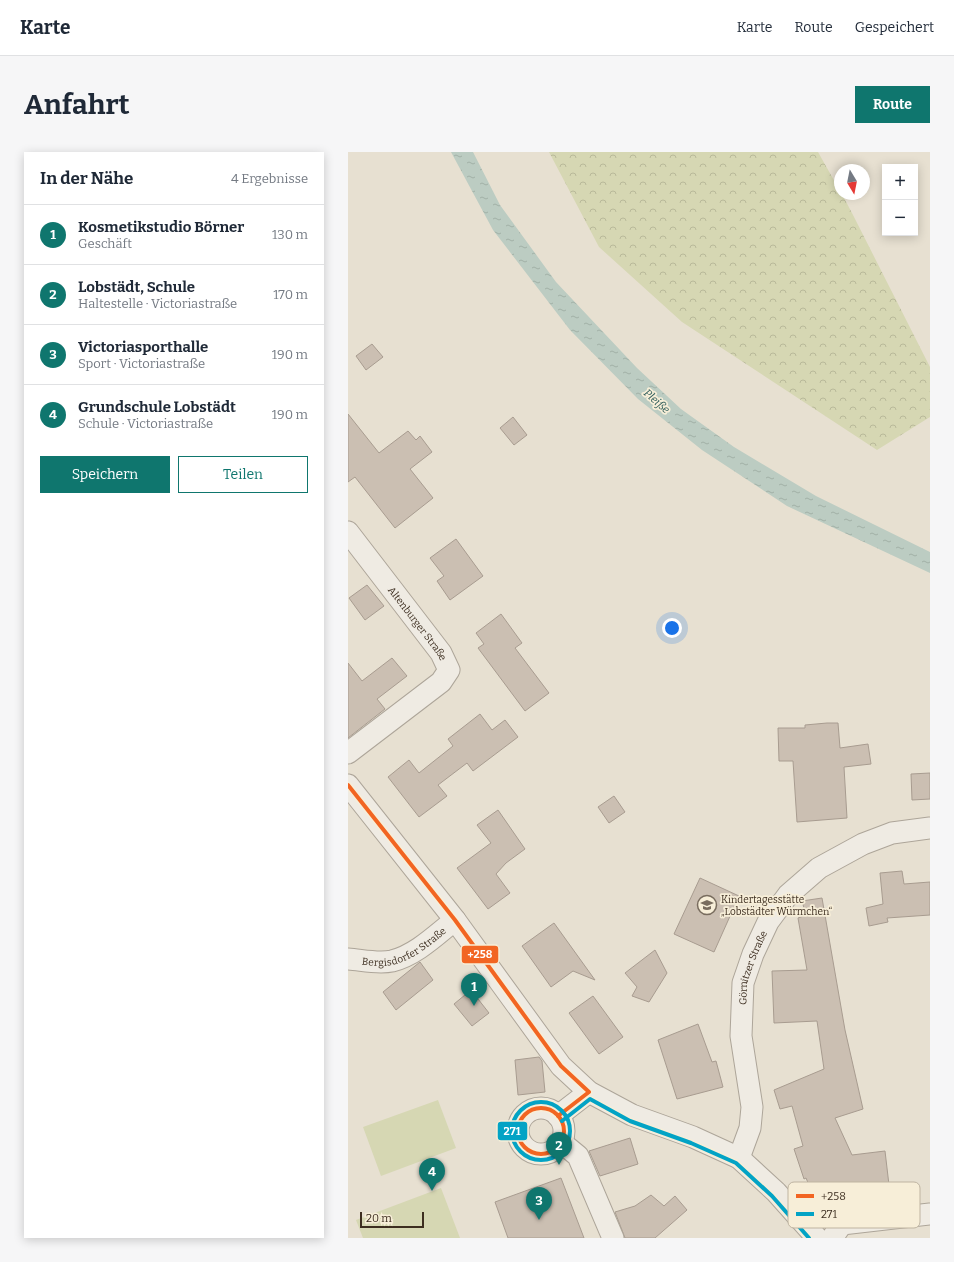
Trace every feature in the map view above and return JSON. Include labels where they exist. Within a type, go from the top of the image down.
[{"type":"street","name":"Altenburger Straße","points":[[348,532],[441,652],[449,670],[441,682],[348,753]]},
{"type":"street","points":[[348,785],[455,920],[561,1066],[589,1092],[632,1115],[693,1138],[739,1158],[776,1192],[788,1205]]},
{"type":"street","name":"Görnitzer Straße","points":[[739,1158],[750,1128],[752,1107],[741,1036],[744,983],[753,954],[768,922],[788,895],[819,868],[864,844],[892,833],[930,828]]},
{"type":"street","name":"Bergisdorfer Straße","points":[[348,958],[372,962],[390,961],[405,956],[455,920]]},
{"type":"street","points":[[558,1116],[589,1092]]},
{"type":"street","points":[[546,1109],[558,1116],[562,1123],[564,1134],[561,1142],[554,1150],[544,1154],[536,1154],[522,1145],[518,1132],[521,1119],[526,1113],[534,1110],[546,1109]]},
{"type":"street","points":[[561,1142],[578,1156],[613,1238]]},
{"type":"street","points":[[920,1215],[930,1214]]},
{"type":"street","points":[[808,1228],[817,1238]]},
{"type":"street","points":[[832,1238],[839,1228]]},
{"type":"green space","points":[[549,152],[818,152],[834,180],[834,200],[845,200],[930,367],[930,417],[877,450],[682,322],[599,247]]},
{"type":"green space","points":[[438,1100],[456,1148],[381,1176],[363,1127]]},
{"type":"green space","points":[[441,1188],[460,1238],[363,1238],[356,1220]]},
{"type":"water","name":"Pleiße","points":[[451,152],[473,152],[500,205],[556,282],[637,368],[681,409],[734,447],[816,496],[930,552],[930,573],[787,506],[702,450],[638,399],[570,330],[493,230]]},
{"type":"building","points":[[372,344],[383,357],[366,370],[356,356]]},
{"type":"building","points":[[348,414],[379,453],[408,431],[416,440],[420,436],[432,452],[410,469],[433,498],[395,528],[355,477],[348,482]]},
{"type":"building","points":[[513,417],[527,435],[514,445],[500,428]]},
{"type":"building","points":[[456,539],[483,576],[450,600],[437,581],[444,576],[430,558]]},
{"type":"building","points":[[367,585],[384,606],[365,620],[349,598]]},
{"type":"building","points":[[501,614],[522,643],[515,648],[549,693],[525,711],[478,648],[484,644],[476,633]]},
{"type":"building","points":[[392,658],[407,676],[377,699],[385,709],[348,738],[348,663],[362,681]]},
{"type":"building","points":[[480,714],[492,730],[505,720],[518,737],[473,771],[467,763],[438,785],[447,796],[419,817],[388,777],[409,760],[419,773],[453,746],[448,739]]},
{"type":"building","points":[[838,723],[840,748],[868,744],[871,764],[844,767],[847,818],[797,822],[793,761],[779,761],[778,728],[805,728],[805,725]]},
{"type":"building","points":[[930,773],[930,799],[912,800],[911,774]]},
{"type":"building","points":[[614,796],[625,812],[609,823],[598,807]]},
{"type":"building","points":[[498,810],[525,849],[506,863],[496,874],[510,893],[488,909],[457,868],[491,843],[477,825]]},
{"type":"building","points":[[902,871],[904,884],[930,882],[930,915],[887,918],[888,922],[869,926],[866,908],[883,904],[880,873]]},
{"type":"building","points":[[700,878],[739,896],[714,952],[674,934]]},
{"type":"building","points":[[822,898],[845,1030],[863,1109],[835,1118],[852,1155],[885,1151],[889,1182],[808,1182],[806,1178],[804,1179],[794,1149],[803,1146],[792,1106],[780,1109],[774,1090],[824,1069],[817,1021],[774,1023],[772,971],[807,970],[798,918],[806,915],[802,901]]},
{"type":"building","points":[[554,923],[595,980],[573,971],[551,987],[522,946]]},
{"type":"building","points":[[655,950],[667,973],[649,1002],[632,996],[637,987],[625,973]]},
{"type":"building","points":[[420,962],[433,980],[396,1010],[383,992]]},
{"type":"building","points":[[471,990],[489,1013],[472,1026],[454,1004]]},
{"type":"building","points":[[593,996],[623,1037],[599,1054],[569,1013]]},
{"type":"building","points":[[698,1024],[712,1062],[716,1061],[723,1087],[677,1099],[658,1040]]},
{"type":"building","points":[[539,1057],[542,1061],[545,1092],[518,1095],[515,1060]]},
{"type":"building","points":[[630,1138],[638,1164],[600,1176],[589,1151]]},
{"type":"building","points":[[561,1178],[584,1238],[508,1238],[495,1202]]},
{"type":"building","points":[[651,1195],[664,1206],[675,1196],[687,1210],[655,1238],[625,1238],[615,1212],[635,1206]]},
{"type":"transit line","name":"+258","points":[[348,785],[455,920],[561,1066],[589,1092],[558,1116]]},
{"type":"transit line","name":"271","points":[[562,1121],[590,1099],[630,1121],[691,1143],[736,1163],[772,1196],[788,1214]]},
{"type":"transit line","name":"271","points":[[541,1102],[557,1107],[565,1115],[570,1131],[565,1147],[557,1155],[541,1160],[525,1155],[517,1147],[512,1131],[517,1115],[525,1107],[541,1102]]},
{"type":"transit line","name":"+258","points":[[541,1108],[554,1112],[560,1118],[564,1131],[560,1144],[554,1150],[541,1154],[528,1150],[522,1144],[518,1131],[522,1118],[528,1112],[541,1108]]},
{"type":"transit line","name":"271","points":[[800,1228],[809,1238]]},
{"type":"place","name":"Kindertagesstätte „Lobstädter Würmchen“","points":[[707,905]]},
{"type":"place","name":"Kosmetikstudio Börner","points":[[474,1006]]},
{"type":"place","name":"Lobstädt, Schule","points":[[559,1165]]},
{"type":"place","name":"Grundschule Lobstädt","points":[[432,1191]]},
{"type":"place","name":"Victoriasporthalle","points":[[539,1220]]}]
